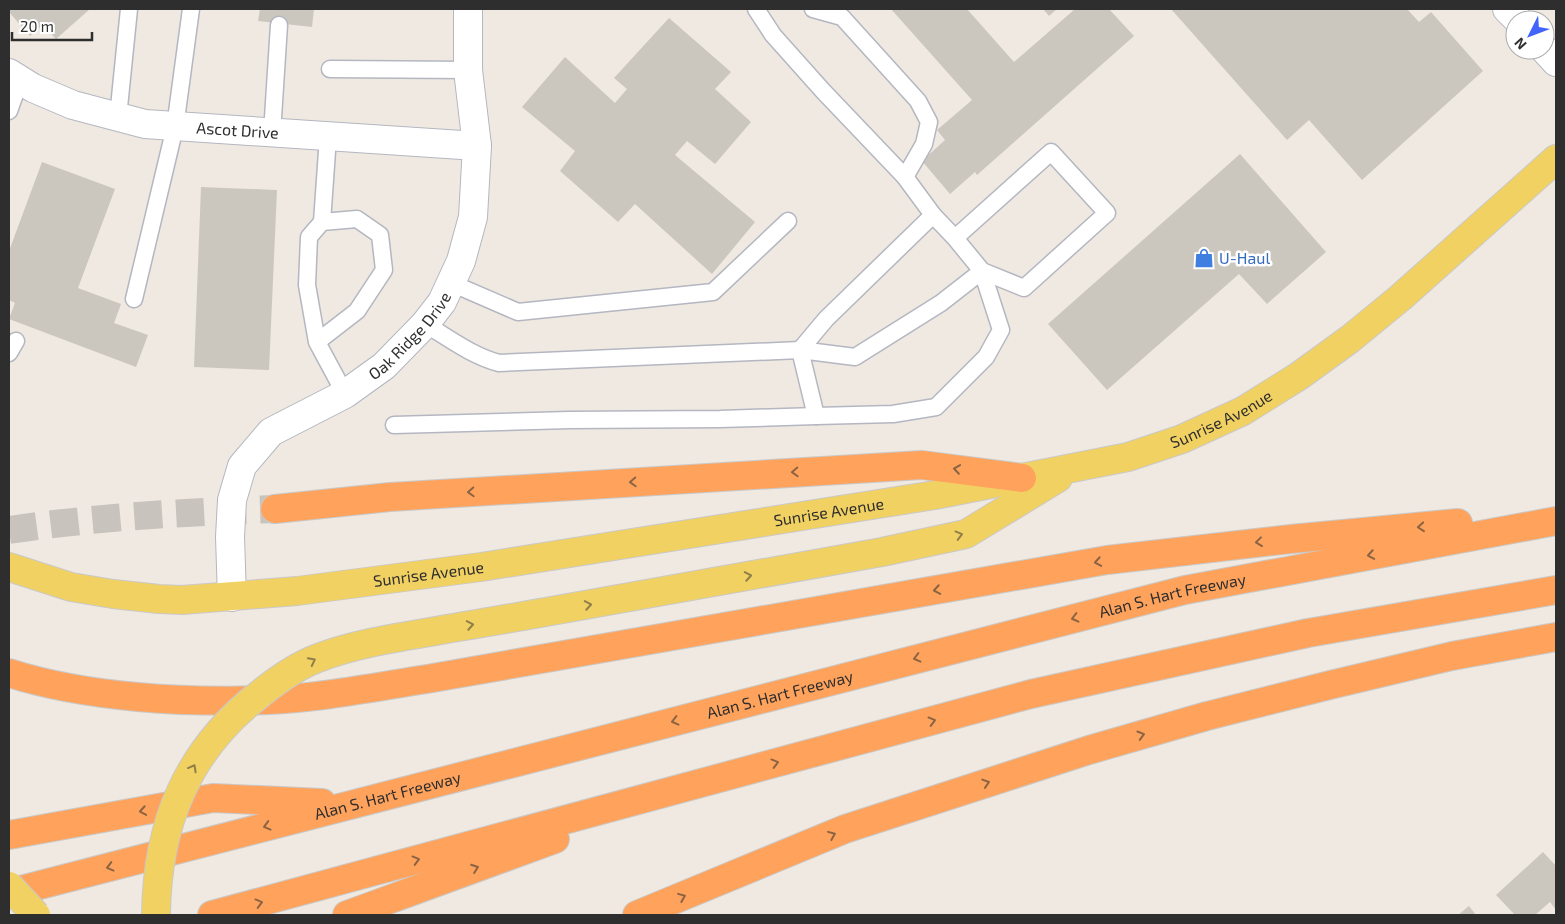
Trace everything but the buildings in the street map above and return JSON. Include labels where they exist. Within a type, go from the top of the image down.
[{"type":"highway","points":[[275,509],[390,497],[922,464],[1022,478]]},
{"type":"highway","points":[[9,673],[91,692],[186,700],[270,700],[335,693],[426,679],[1107,560],[1291,539],[1556,514]]},
{"type":"highway","name":"Alan S. Hart Freeway","points":[[9,893],[1185,590],[1556,521]]},
{"type":"highway","points":[[212,915],[1040,692],[1308,634],[1556,590]]},
{"type":"highway","points":[[637,915],[845,830],[1089,750],[1207,716],[1330,685],[1452,656],[1556,637]]},
{"type":"highway","points":[[347,915],[745,771]]},
{"type":"highway","points":[[9,835],[213,798],[348,805]]},
{"type":"main road","name":"Sunrise Avenue","points":[[9,567],[71,587],[113,594],[174,600],[297,591],[481,567],[925,497],[1128,457],[1182,439],[1243,411],[1299,376],[1350,339],[1400,298],[1556,159]]},
{"type":"main road","points":[[156,915],[158,878],[168,821],[181,790],[196,762],[217,734],[242,708],[278,680],[316,659],[362,644],[882,552],[966,534],[1073,469]]},
{"type":"main road","points":[[9,886],[36,915]]},
{"type":"street","name":"Oak Ridge Drive","points":[[232,597],[230,536],[232,500],[242,466],[271,432],[345,394],[384,366],[425,324],[442,302],[460,261],[474,217],[477,146],[468,70],[468,9]]},
{"type":"street","name":"Ascot Drive","points":[[14,76],[33,88],[73,105],[145,124],[477,146]]},
{"type":"lane","points":[[118,117],[130,9]]},
{"type":"lane","points":[[134,299],[175,127],[191,9]]},
{"type":"lane","points":[[394,425],[892,414],[936,407],[986,357],[1001,330],[982,271],[933,215],[905,177],[823,91],[773,35],[756,9]]},
{"type":"lane","points":[[813,9],[842,17],[918,101],[929,122],[924,144],[905,177]]},
{"type":"lane","points":[[272,133],[279,26]]},
{"type":"lane","points":[[330,68],[468,70]]},
{"type":"lane","points":[[9,111],[14,76]]},
{"type":"lane","points":[[328,137],[322,222],[309,237],[307,285],[317,342],[345,394]]},
{"type":"lane","points":[[955,238],[1051,152],[1106,212],[1024,288],[982,271]]},
{"type":"lane","points":[[800,350],[826,319],[933,215]]},
{"type":"lane","points":[[317,342],[357,311],[384,270],[380,235],[357,219],[322,222]]},
{"type":"lane","points":[[451,283],[518,312],[713,292],[788,221]]},
{"type":"lane","points":[[425,324],[474,354],[499,363],[800,350],[856,357],[941,303],[982,271]]},
{"type":"lane","points":[[800,350],[816,416]]},
{"type":"tunnel","points":[[9,530],[142,516],[275,509]]},
{"type":"place","name":"U-Haul","points":[[1204,258]]}]
